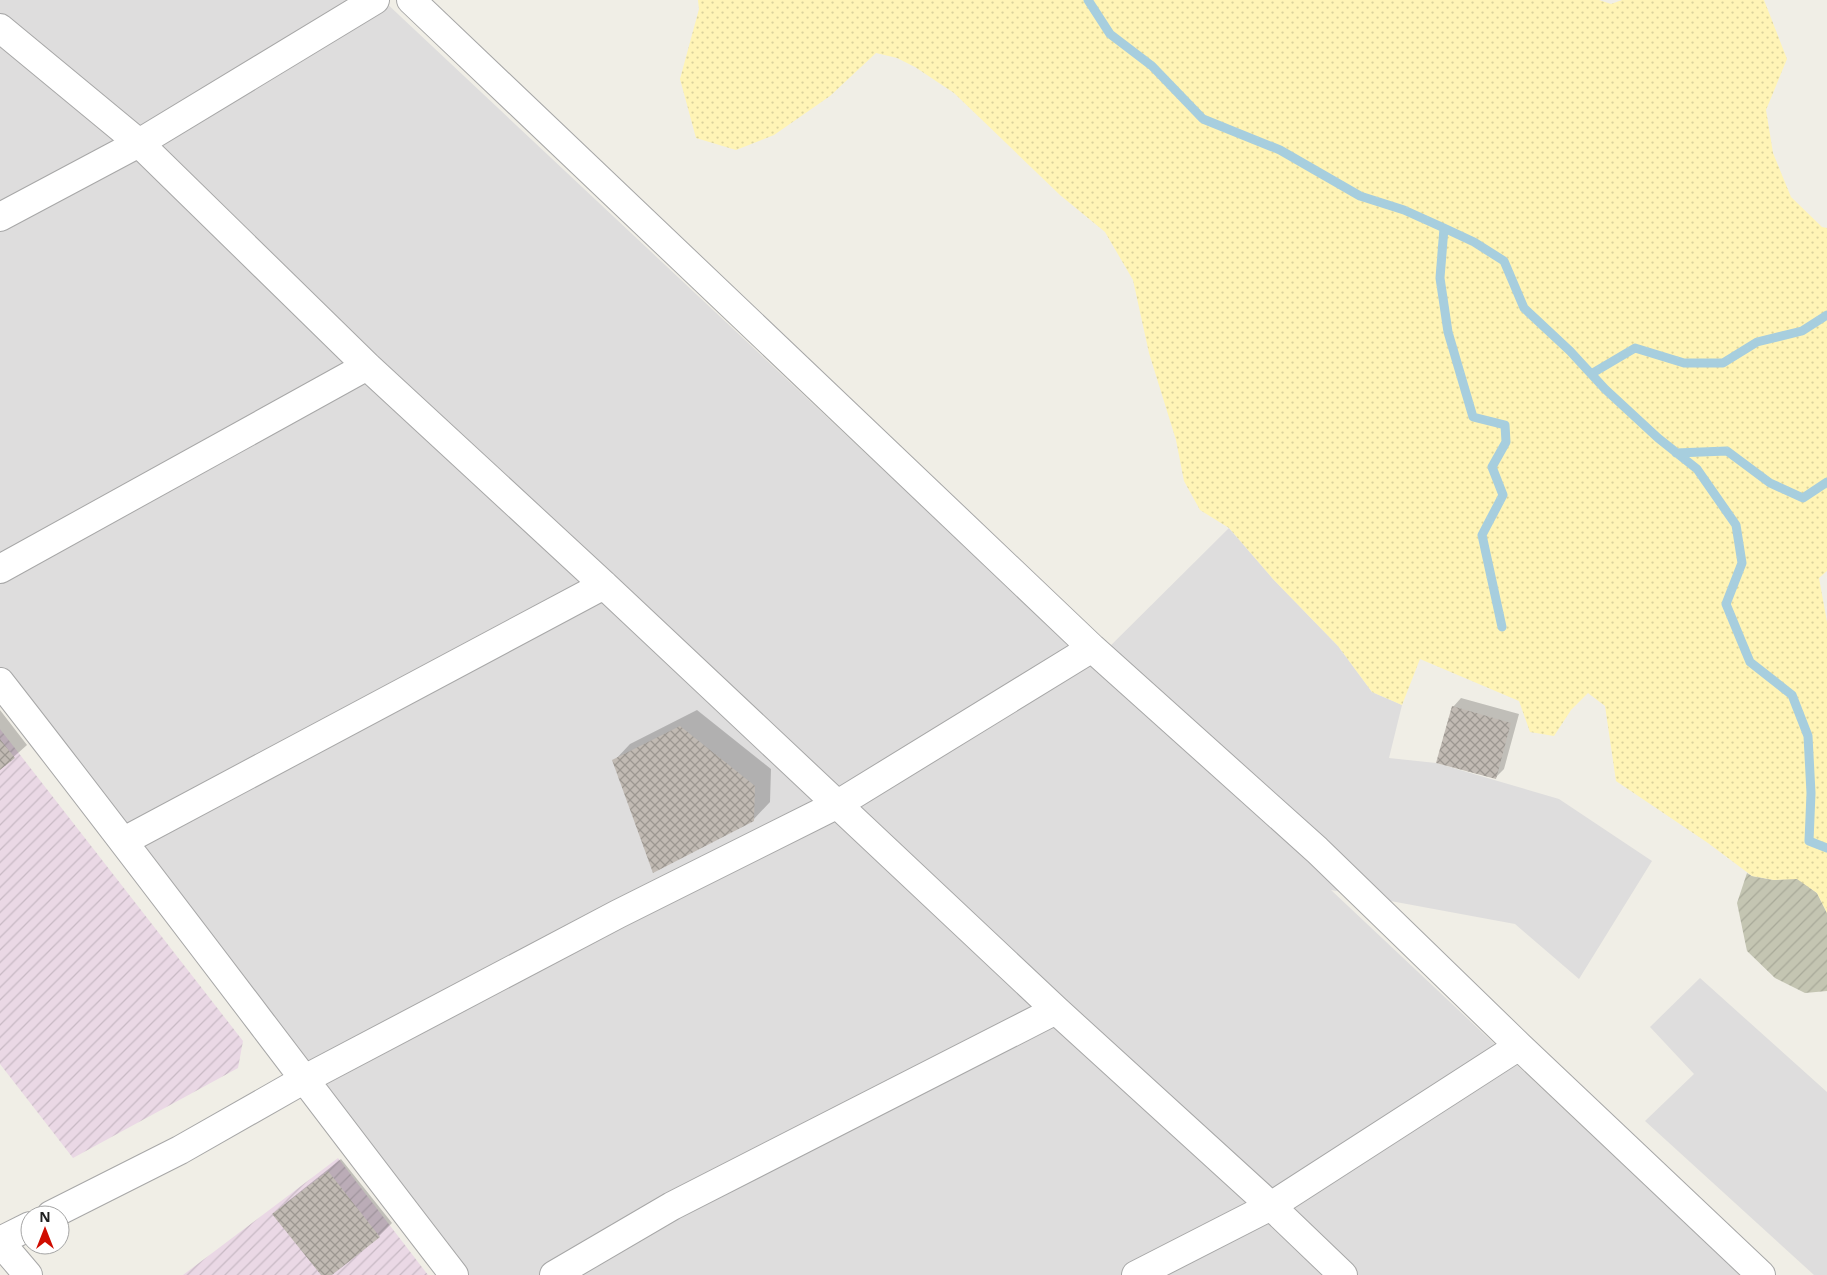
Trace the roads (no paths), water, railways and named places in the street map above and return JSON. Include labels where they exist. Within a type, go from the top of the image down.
[{"type":"street","points":[[0,218],[139,142],[375,0]]},
{"type":"street","points":[[411,0],[1092,648],[1317,850],[1519,1046],[1761,1275]]},
{"type":"street","points":[[0,28],[139,142],[367,366],[604,585],[1056,1010],[1344,1275]]},
{"type":"street","points":[[0,569],[367,366]]},
{"type":"street","points":[[124,841],[604,585]]},
{"type":"street","points":[[70,1205],[180,1150],[303,1080],[618,914],[838,804],[1092,648]]},
{"type":"street","points":[[0,682],[124,841],[303,1080],[454,1275]]},
{"type":"street","points":[[554,1275],[672,1206],[1056,1010]]},
{"type":"street","points":[[1136,1275],[1271,1206],[1519,1046]]},
{"type":"street","points":[[20,1231],[0,1241],[28,1275]]},
{"type":"waterway","points":[[1088,0],[1110,34],[1152,66],[1203,119],[1280,150],[1360,196],[1404,210],[1444,228],[1474,242],[1504,261],[1524,308],[1570,351],[1605,389],[1658,438],[1697,469],[1736,525],[1742,563],[1726,604],[1750,662],[1792,695],[1808,736],[1811,793],[1809,841],[1827,848]]},
{"type":"waterway","points":[[1444,228],[1440,278],[1448,332],[1473,417],[1505,425],[1506,442],[1492,467],[1503,495],[1482,535],[1502,627]]},
{"type":"waterway","points":[[1591,374],[1635,348],[1684,363],[1723,363],[1757,342],[1802,331],[1827,315]]},
{"type":"waterway","points":[[1676,453],[1727,451],[1770,483],[1803,498],[1827,482]]}]
